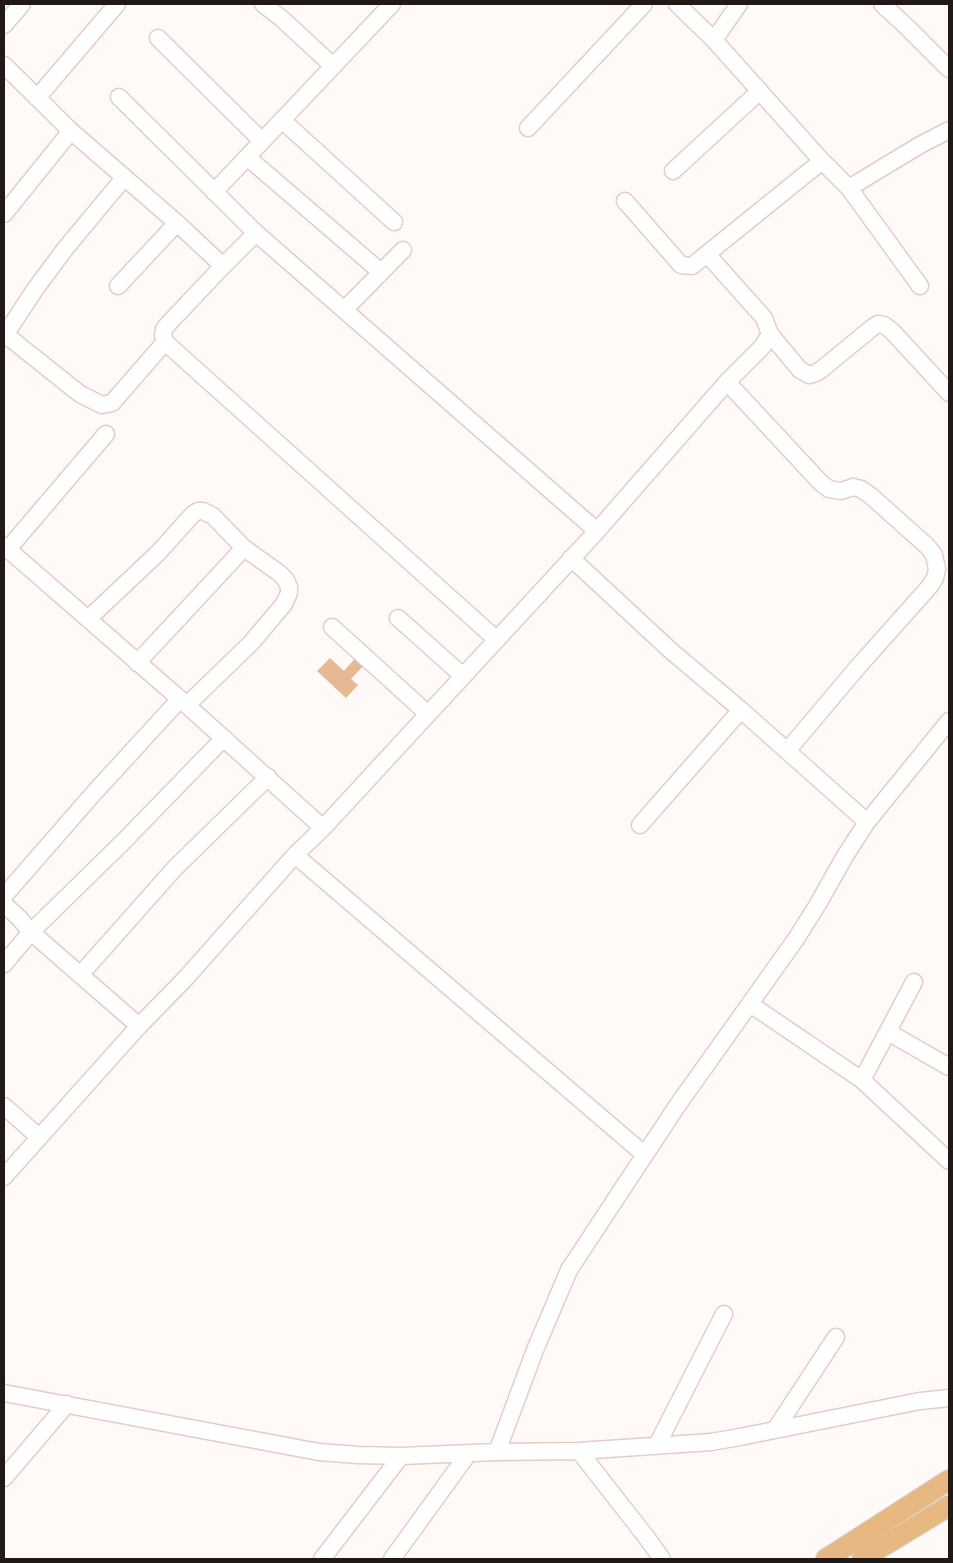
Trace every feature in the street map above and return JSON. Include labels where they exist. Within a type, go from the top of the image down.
[{"type":"main road","points":[[826,1559],[949,1480]]},
{"type":"main road","points":[[862,1559],[949,1506]]},
{"type":"street","points":[[4,25],[22,4]]},
{"type":"street","points":[[37,98],[118,4]]},
{"type":"street","points":[[263,4],[333,66]]},
{"type":"street","points":[[214,192],[392,4]]},
{"type":"street","points":[[528,128],[644,4]]},
{"type":"street","points":[[678,4],[714,40],[822,161],[850,188],[920,286]]},
{"type":"street","points":[[714,40],[739,4]]},
{"type":"street","points":[[882,4],[949,69]]},
{"type":"street","points":[[158,38],[262,141]]},
{"type":"street","points":[[5,69],[71,132],[177,223],[223,266]]},
{"type":"street","points":[[673,171],[760,91]]},
{"type":"street","points":[[118,97],[256,233],[597,531]]},
{"type":"street","points":[[282,120],[394,222]]},
{"type":"street","points":[[850,188],[920,145],[949,130]]},
{"type":"street","points":[[4,214],[71,132]]},
{"type":"street","points":[[247,157],[382,272]]},
{"type":"street","points":[[625,201],[680,266],[692,266],[822,161]]},
{"type":"street","points":[[124,178],[65,249],[4,336],[11,339],[80,394],[102,405],[112,403],[165,342]]},
{"type":"street","points":[[118,286],[177,223]]},
{"type":"street","points":[[256,233],[164,328],[165,342],[497,640]]},
{"type":"street","points":[[344,310],[403,250]]},
{"type":"street","points":[[707,254],[764,318],[769,327],[770,334],[800,370],[809,375],[816,373],[878,324],[884,325],[892,331],[949,393]]},
{"type":"street","points":[[4,1177],[295,855],[323,828],[597,531],[727,382],[763,346],[770,334]]},
{"type":"street","points":[[727,382],[821,483],[829,489],[841,491],[853,487],[861,489],[927,546],[934,556],[937,568],[935,578],[930,586],[787,751]]},
{"type":"street","points":[[106,434],[6,548],[184,702],[323,828]]},
{"type":"street","points":[[4,896],[92,794],[184,702],[250,643],[284,604],[289,593],[289,587],[286,580],[279,573],[244,548],[213,516],[203,511],[198,511],[193,514],[159,552],[88,619]]},
{"type":"street","points":[[137,663],[244,548]]},
{"type":"street","points":[[571,558],[670,650],[867,822]]},
{"type":"street","points":[[398,618],[464,676]]},
{"type":"street","points":[[332,627],[428,714]]},
{"type":"street","points":[[640,825],[741,710]]},
{"type":"street","points":[[497,1452],[539,1341],[569,1270],[677,1106],[814,911],[845,856],[867,822],[949,720]]},
{"type":"street","points":[[4,964],[31,932],[123,842],[224,738]]},
{"type":"street","points":[[80,975],[175,868],[268,777]]},
{"type":"street","points":[[295,855],[645,1155]]},
{"type":"street","points":[[4,904],[31,932],[139,1026]]},
{"type":"street","points":[[862,1080],[914,982]]},
{"type":"street","points":[[750,1004],[862,1080],[949,1160]]},
{"type":"street","points":[[888,1032],[949,1067]]},
{"type":"street","points":[[4,1106],[39,1137]]},
{"type":"street","points":[[657,1445],[724,1314]]},
{"type":"street","points":[[775,1430],[836,1337]]},
{"type":"street","points":[[4,1393],[320,1452],[401,1456],[579,1451],[712,1442],[920,1401],[949,1398]]},
{"type":"street","points":[[4,1478],[67,1404]]},
{"type":"street","points":[[579,1451],[662,1559]]},
{"type":"street","points":[[392,1559],[468,1454]]},
{"type":"street","points":[[322,1559],[401,1456]]},
{"type":"building","points":[[357,656],[365,664],[351,679],[358,685],[346,698],[317,671],[330,658],[344,671]]}]
